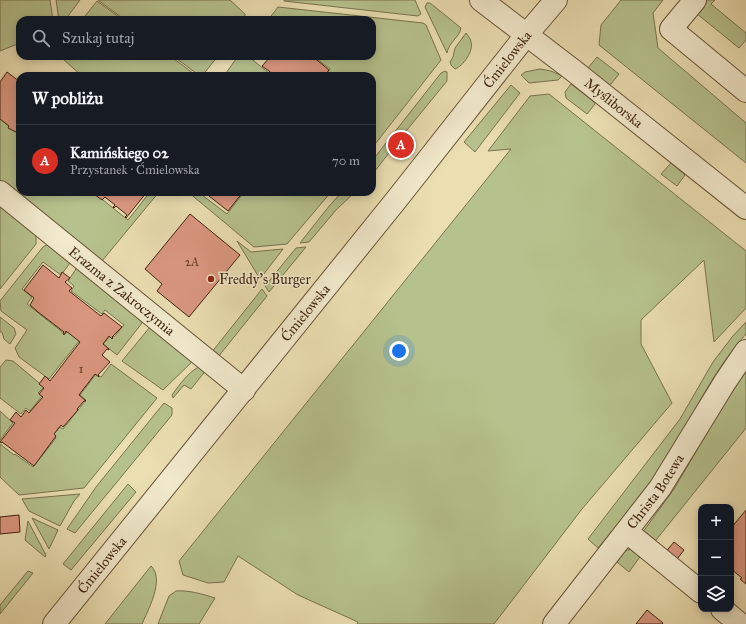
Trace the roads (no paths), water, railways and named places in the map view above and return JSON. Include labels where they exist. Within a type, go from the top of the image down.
[{"type":"street","name":"Myśliborska","points":[[481,0],[527,34],[746,208]]},
{"type":"street","name":"Ćmielowska","points":[[54,624],[244,390],[527,34],[556,0]]},
{"type":"street","points":[[695,0],[671,29],[746,92]]},
{"type":"street","name":"Erazma z Zakroczymia","points":[[0,192],[244,390]]},
{"type":"street","name":"Christa Botewa","points":[[554,624],[660,488],[725,382],[746,351]]},
{"type":"street","points":[[627,532],[698,590]]},
{"type":"street","points":[[726,612],[740,624]]},
{"type":"place","name":"Kamińskiego 02","points":[[401,145]]},
{"type":"place","name":"Freddy's Burger","points":[[211,279]]}]
